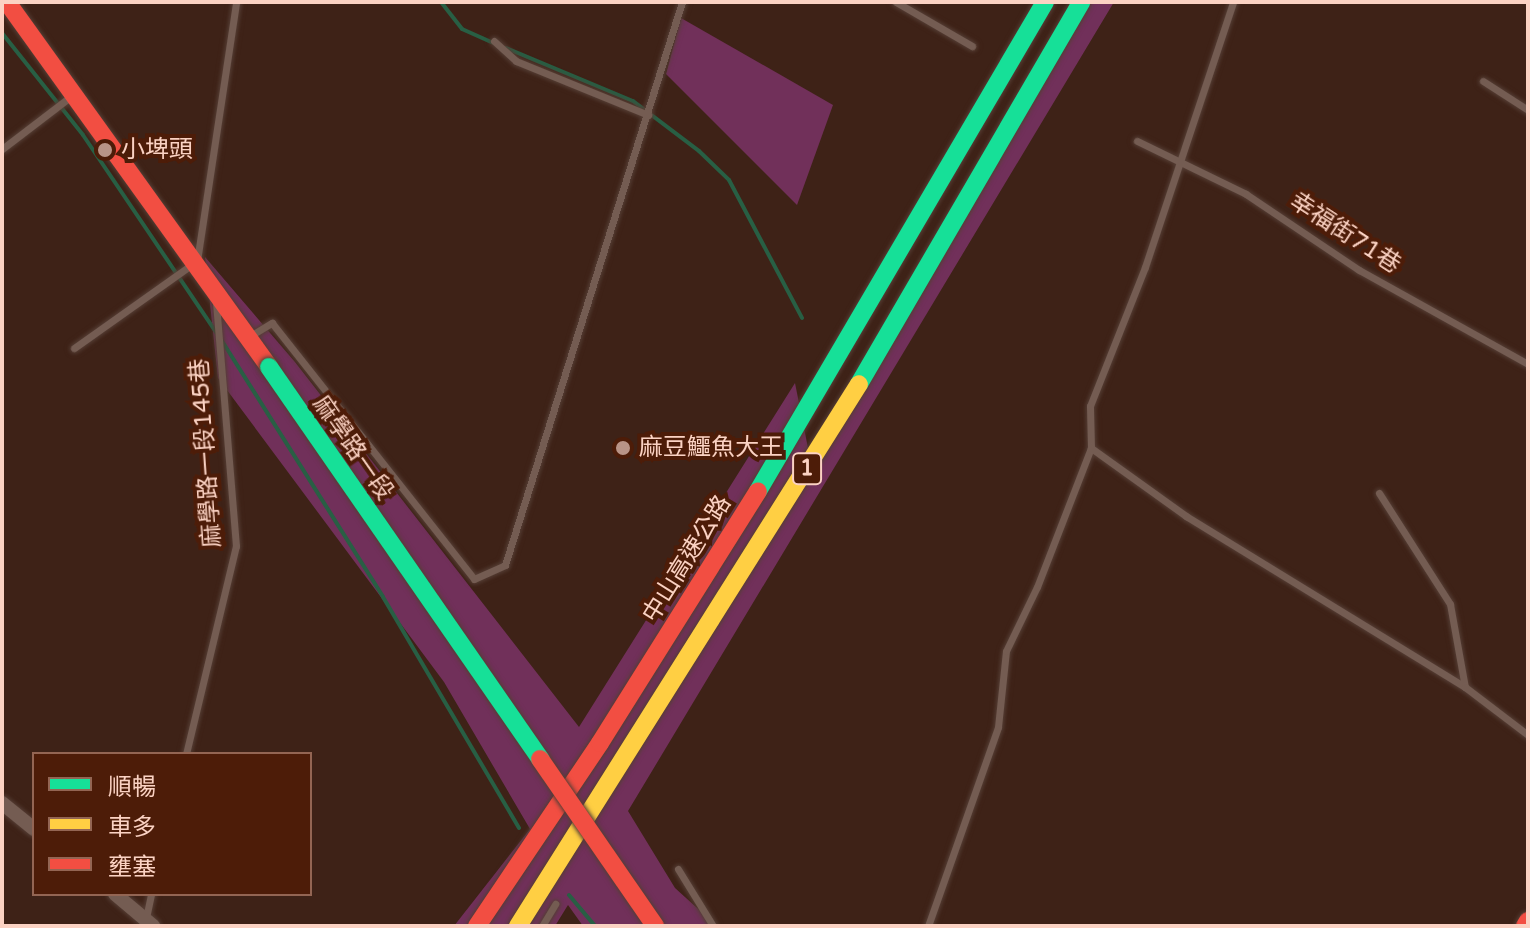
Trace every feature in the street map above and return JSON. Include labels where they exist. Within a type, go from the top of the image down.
[{"type":"main road","name":"麻學路一段","points":[[7,2],[70,98],[216,287],[655,926]]},
{"type":"main road","name":"中山高速公路","points":[[477,923],[600,743],[811,406],[1045,2]]},
{"type":"main road","name":"1","points":[[518,926],[839,419],[1081,2]]},
{"type":"street","points":[[2,803],[32,827]]},
{"type":"street","points":[[117,896],[149,922]]},
{"type":"lane","points":[[74,348],[197,261],[236,2]]},
{"type":"lane","points":[[250,336],[272,323],[474,579],[505,565],[682,2]]},
{"type":"lane","points":[[896,2],[972,46]]},
{"type":"lane","points":[[928,926],[998,727],[1006,651],[1037,587],[1091,448],[1090,406],[1181,162],[1233,2]]},
{"type":"lane","points":[[494,41],[516,61],[648,115]]},
{"type":"lane","points":[[1483,81],[1528,110]]},
{"type":"lane","points":[[2,149],[70,98]]},
{"type":"lane","name":"幸福街71巷","points":[[1137,141],[1246,194],[1338,257],[1528,364]]},
{"type":"lane","name":"麻學路一段145巷","points":[[186,752],[236,546],[216,287]]},
{"type":"lane","points":[[1091,448],[1186,516],[1465,687],[1528,735]]},
{"type":"lane","points":[[1379,493],[1450,604],[1465,687]]},
{"type":"lane","points":[[678,869],[713,926]]},
{"type":"lane","points":[[149,922],[151,896]]},
{"type":"lane","points":[[542,926],[555,904]]},
{"type":"shaded area","points":[[1090,2],[1114,2],[628,811],[675,888],[717,926],[583,926],[568,905],[555,926],[454,926],[530,829],[444,682],[218,378],[205,257],[295,362],[579,727],[795,383],[812,468]]},
{"type":"shaded area","points":[[681,18],[833,105],[797,205],[666,74]]},
{"type":"waterway","points":[[441,2],[462,29],[494,43]]},
{"type":"waterway","points":[[2,33],[83,135],[217,334]]},
{"type":"waterway","points":[[506,48],[633,101],[699,151],[729,180],[802,318]]},
{"type":"waterway","points":[[222,341],[383,597],[519,828]]},
{"type":"waterway","points":[[569,895],[595,926]]},
{"type":"traffic: fast","points":[[758,491],[1045,2]]},
{"type":"traffic: fast","points":[[859,384],[1081,2]]},
{"type":"traffic: fast","points":[[269,367],[540,759]]},
{"type":"traffic: slow","points":[[518,926],[859,384]]},
{"type":"traffic: jam","points":[[7,2],[269,367]]},
{"type":"traffic: jam","points":[[477,926],[600,743],[758,491]]},
{"type":"traffic: jam","points":[[540,759],[655,926]]},
{"type":"traffic: jam","points":[[1525,926],[1528,921]]},
{"type":"place","name":"小埤頭","points":[[105,150]]},
{"type":"place","name":"麻豆鱷魚大王","points":[[623,448]]}]
